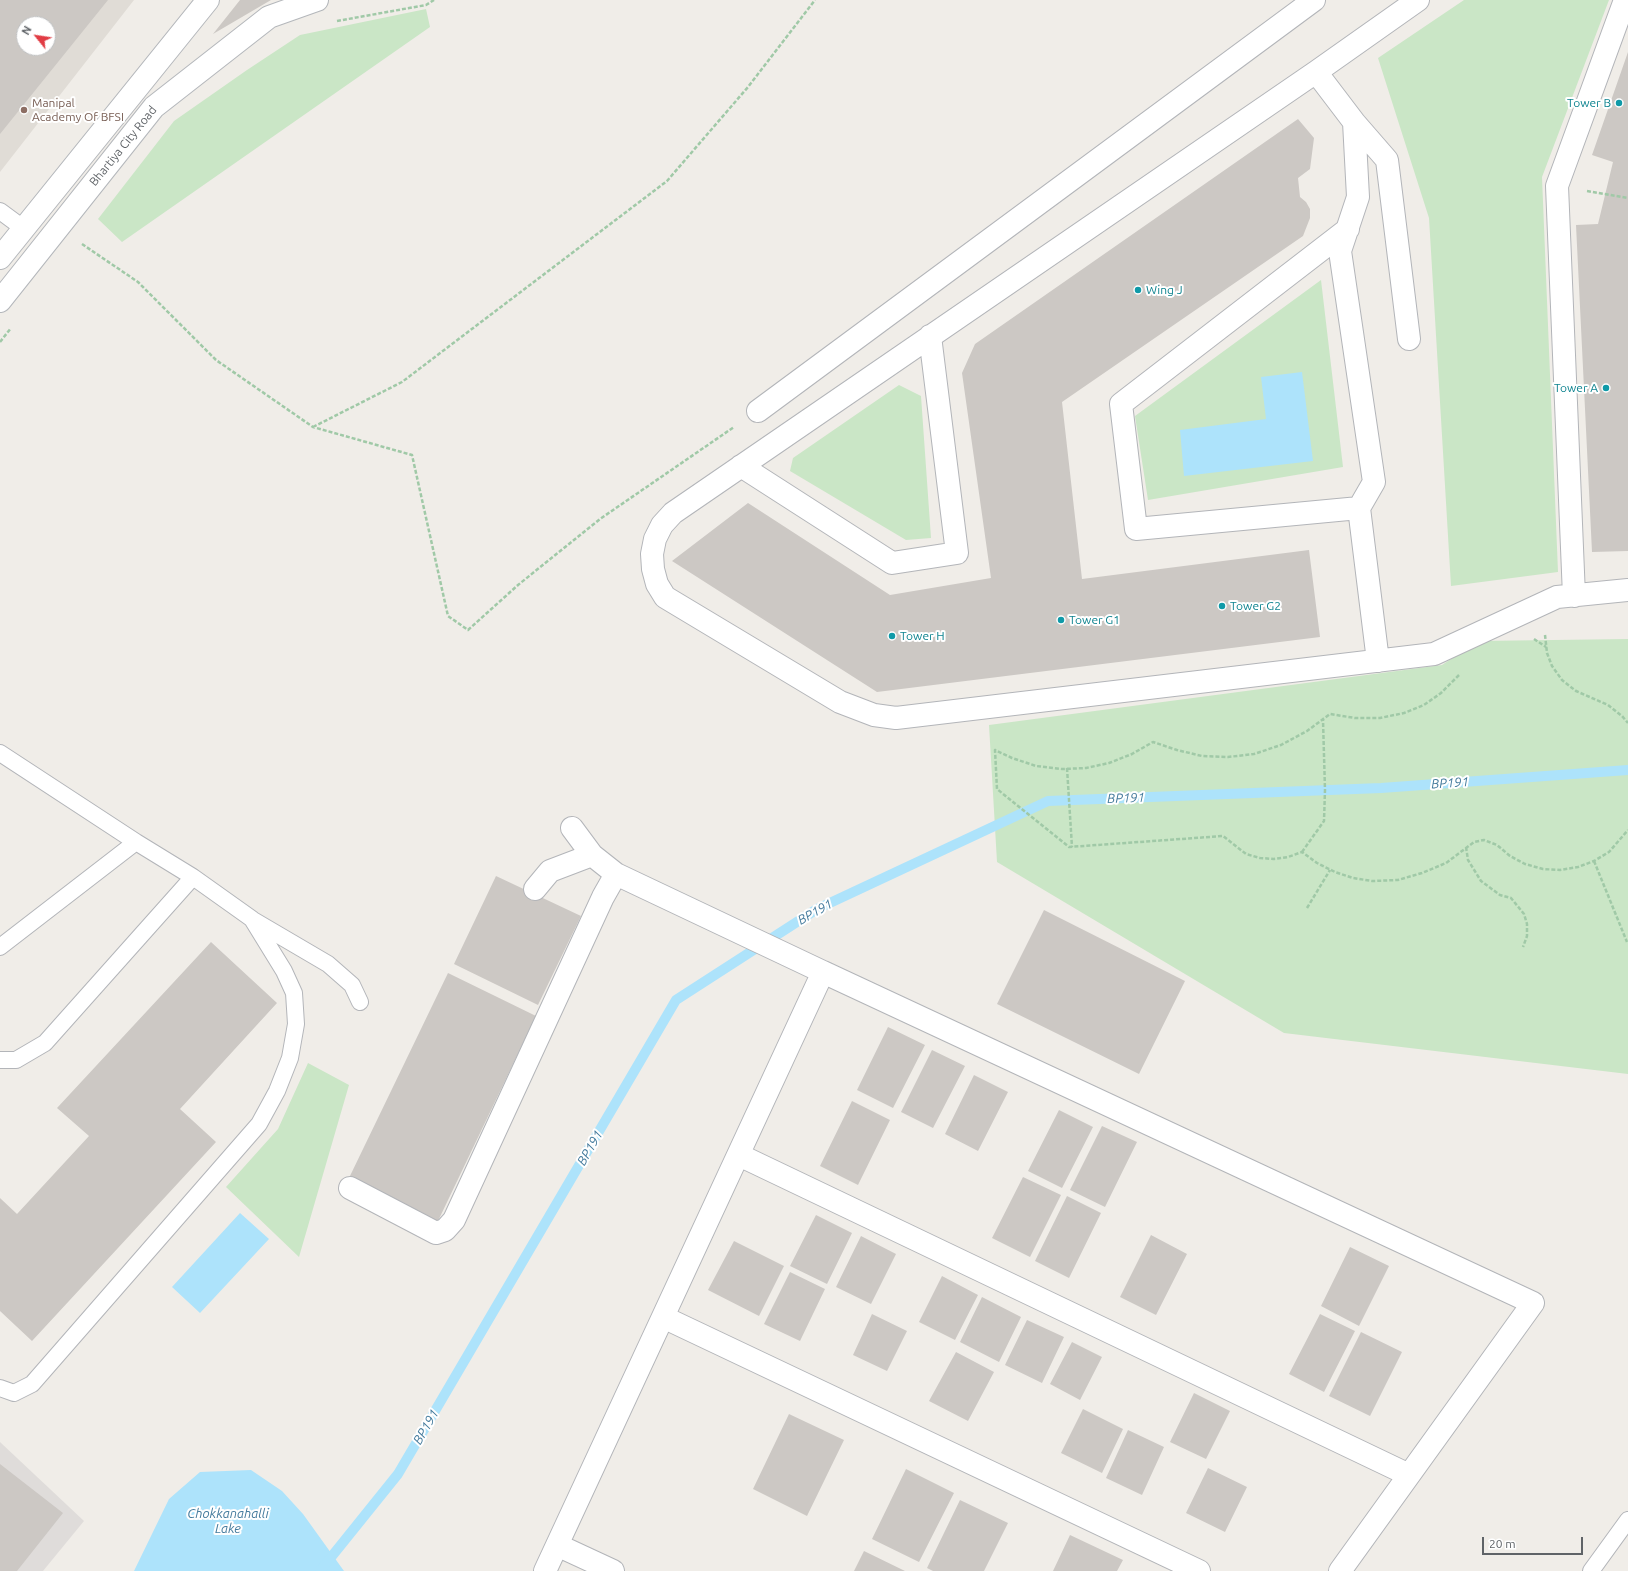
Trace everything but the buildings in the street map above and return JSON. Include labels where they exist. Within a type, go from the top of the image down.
[{"type":"street","points":[[0,258],[208,0]]},
{"type":"street","name":"Bhartiya City Road","points":[[0,301],[154,107],[269,17],[317,0]]},
{"type":"street","points":[[758,411],[1314,0]]},
{"type":"street","points":[[1418,0],[1316,72],[673,513],[662,525],[655,539],[652,554],[653,569],[657,584],[665,597],[840,702],[856,710],[874,715],[896,718],[1434,654],[1566,597],[1628,590]]},
{"type":"street","points":[[1566,597],[1557,186],[1625,0]]},
{"type":"street","points":[[1316,72],[1354,122],[1387,160],[1409,339]]},
{"type":"street","points":[[1354,122],[1358,197],[1340,252],[1374,482],[1359,508],[1378,661]]},
{"type":"street","points":[[1348,229],[1121,404],[1136,529],[1359,508]]},
{"type":"street","points":[[741,466],[892,563],[957,553],[930,336]]},
{"type":"street","points":[[572,828],[592,855],[616,874],[779,952],[1533,1303],[1340,1571]]},
{"type":"street","points":[[534,889],[550,871],[592,855]]},
{"type":"street","points":[[350,1188],[436,1233],[445,1230],[454,1220],[603,897],[616,874]]},
{"type":"street","points":[[545,1571],[823,972]]},
{"type":"street","points":[[739,1155],[1409,1475]]},
{"type":"street","points":[[663,1317],[1199,1571]]},
{"type":"street","points":[[557,1544],[613,1571]]},
{"type":"lane","points":[[0,211],[23,228]]},
{"type":"lane","points":[[0,753],[136,842],[193,877],[252,919],[328,964],[352,985],[360,1002]]},
{"type":"lane","points":[[0,947],[136,842]]},
{"type":"lane","points":[[0,1060],[16,1060],[45,1043],[193,877]]},
{"type":"lane","points":[[0,1388],[14,1393],[32,1384],[259,1124],[274,1098],[290,1058],[296,1024],[294,993],[284,971],[252,919]]},
{"type":"lane","points":[[1591,1571],[1628,1520]]},
{"type":"path","points":[[330,23],[345,18],[426,4],[434,0]]},
{"type":"path","points":[[313,427],[402,382],[667,181],[748,87],[815,0]]},
{"type":"path","points":[[1557,186],[1628,198]]},
{"type":"path","points":[[78,241],[138,282],[216,360],[313,427],[412,455],[448,616],[468,630],[518,585],[600,519],[758,411]]},
{"type":"path","points":[[0,342],[15,323]]},
{"type":"path","points":[[1566,597],[1550,610],[1545,624],[1546,647],[1552,666],[1562,680],[1576,691],[1608,705],[1628,723]]},
{"type":"path","points":[[1527,637],[1546,647]]},
{"type":"path","points":[[1323,719],[1325,790],[1324,822],[1302,852],[1288,857],[1274,859],[1260,858],[1246,854],[1223,836],[1069,847],[997,789],[995,750],[1012,758],[1036,766],[1067,768],[1086,768],[1109,763],[1132,754],[1153,742],[1202,756],[1228,757],[1254,754],[1281,745],[1307,731],[1323,719],[1330,714],[1355,718],[1380,718],[1404,713],[1424,705],[1441,693],[1461,673]]},
{"type":"path","points":[[1067,768],[1072,847]]},
{"type":"path","points":[[1302,852],[1330,870],[1360,879],[1398,880],[1422,873],[1446,863],[1474,842],[1484,840],[1491,842],[1510,856],[1525,864],[1543,869],[1560,870],[1578,867],[1594,861],[1609,852],[1628,830]]},
{"type":"path","points":[[1466,847],[1468,860],[1481,881],[1500,895],[1511,898],[1524,914],[1527,924],[1527,936],[1523,947]]},
{"type":"path","points":[[1594,861],[1627,942]]},
{"type":"path","points":[[1306,908],[1330,870]]},
{"type":"shaded area","name":"Manipal Academy Of BFSI","points":[[0,0],[134,0],[0,172]]},
{"type":"shaded area","points":[[0,1442],[84,1521],[43,1571],[0,1571]]},
{"type":"green space","points":[[1464,0],[1609,0],[1542,177],[1558,572],[1451,586],[1429,218],[1378,58]]},
{"type":"green space","points":[[426,9],[430,27],[122,242],[98,219],[174,121],[300,35]]},
{"type":"green space","points":[[1321,280],[1343,467],[1148,500],[1135,416]]},
{"type":"green space","points":[[899,385],[921,396],[931,538],[906,540],[790,471],[793,458]]},
{"type":"green space","points":[[1628,639],[1628,1074],[1284,1033],[997,862],[989,725],[1442,665],[1478,641]]},
{"type":"green space","points":[[308,1063],[349,1085],[299,1257],[226,1187],[278,1129]]},
{"type":"water","points":[[1302,372],[1313,461],[1184,476],[1180,430],[1266,419],[1261,377]]},
{"type":"water","points":[[240,1213],[269,1239],[200,1313],[172,1287]]},
{"type":"water","name":"Chokkanahalli Lake","points":[[251,1470],[282,1491],[303,1514],[344,1571],[134,1571],[169,1499],[200,1472]]},
{"type":"waterway","name":"BP191","points":[[320,1571],[398,1474],[676,1000],[817,909],[1048,801],[1381,788],[1628,770]]},
{"type":"place","name":"Tower B","points":[[1619,103]]},
{"type":"place","name":"Manipal Academy Of BFSI","points":[[24,110]]},
{"type":"place","name":"Wing J","points":[[1138,290]]},
{"type":"place","name":"Tower A","points":[[1606,388]]},
{"type":"place","name":"Tower G2","points":[[1222,606]]},
{"type":"place","name":"Tower G1","points":[[1061,620]]},
{"type":"place","name":"Tower H","points":[[892,636]]}]
